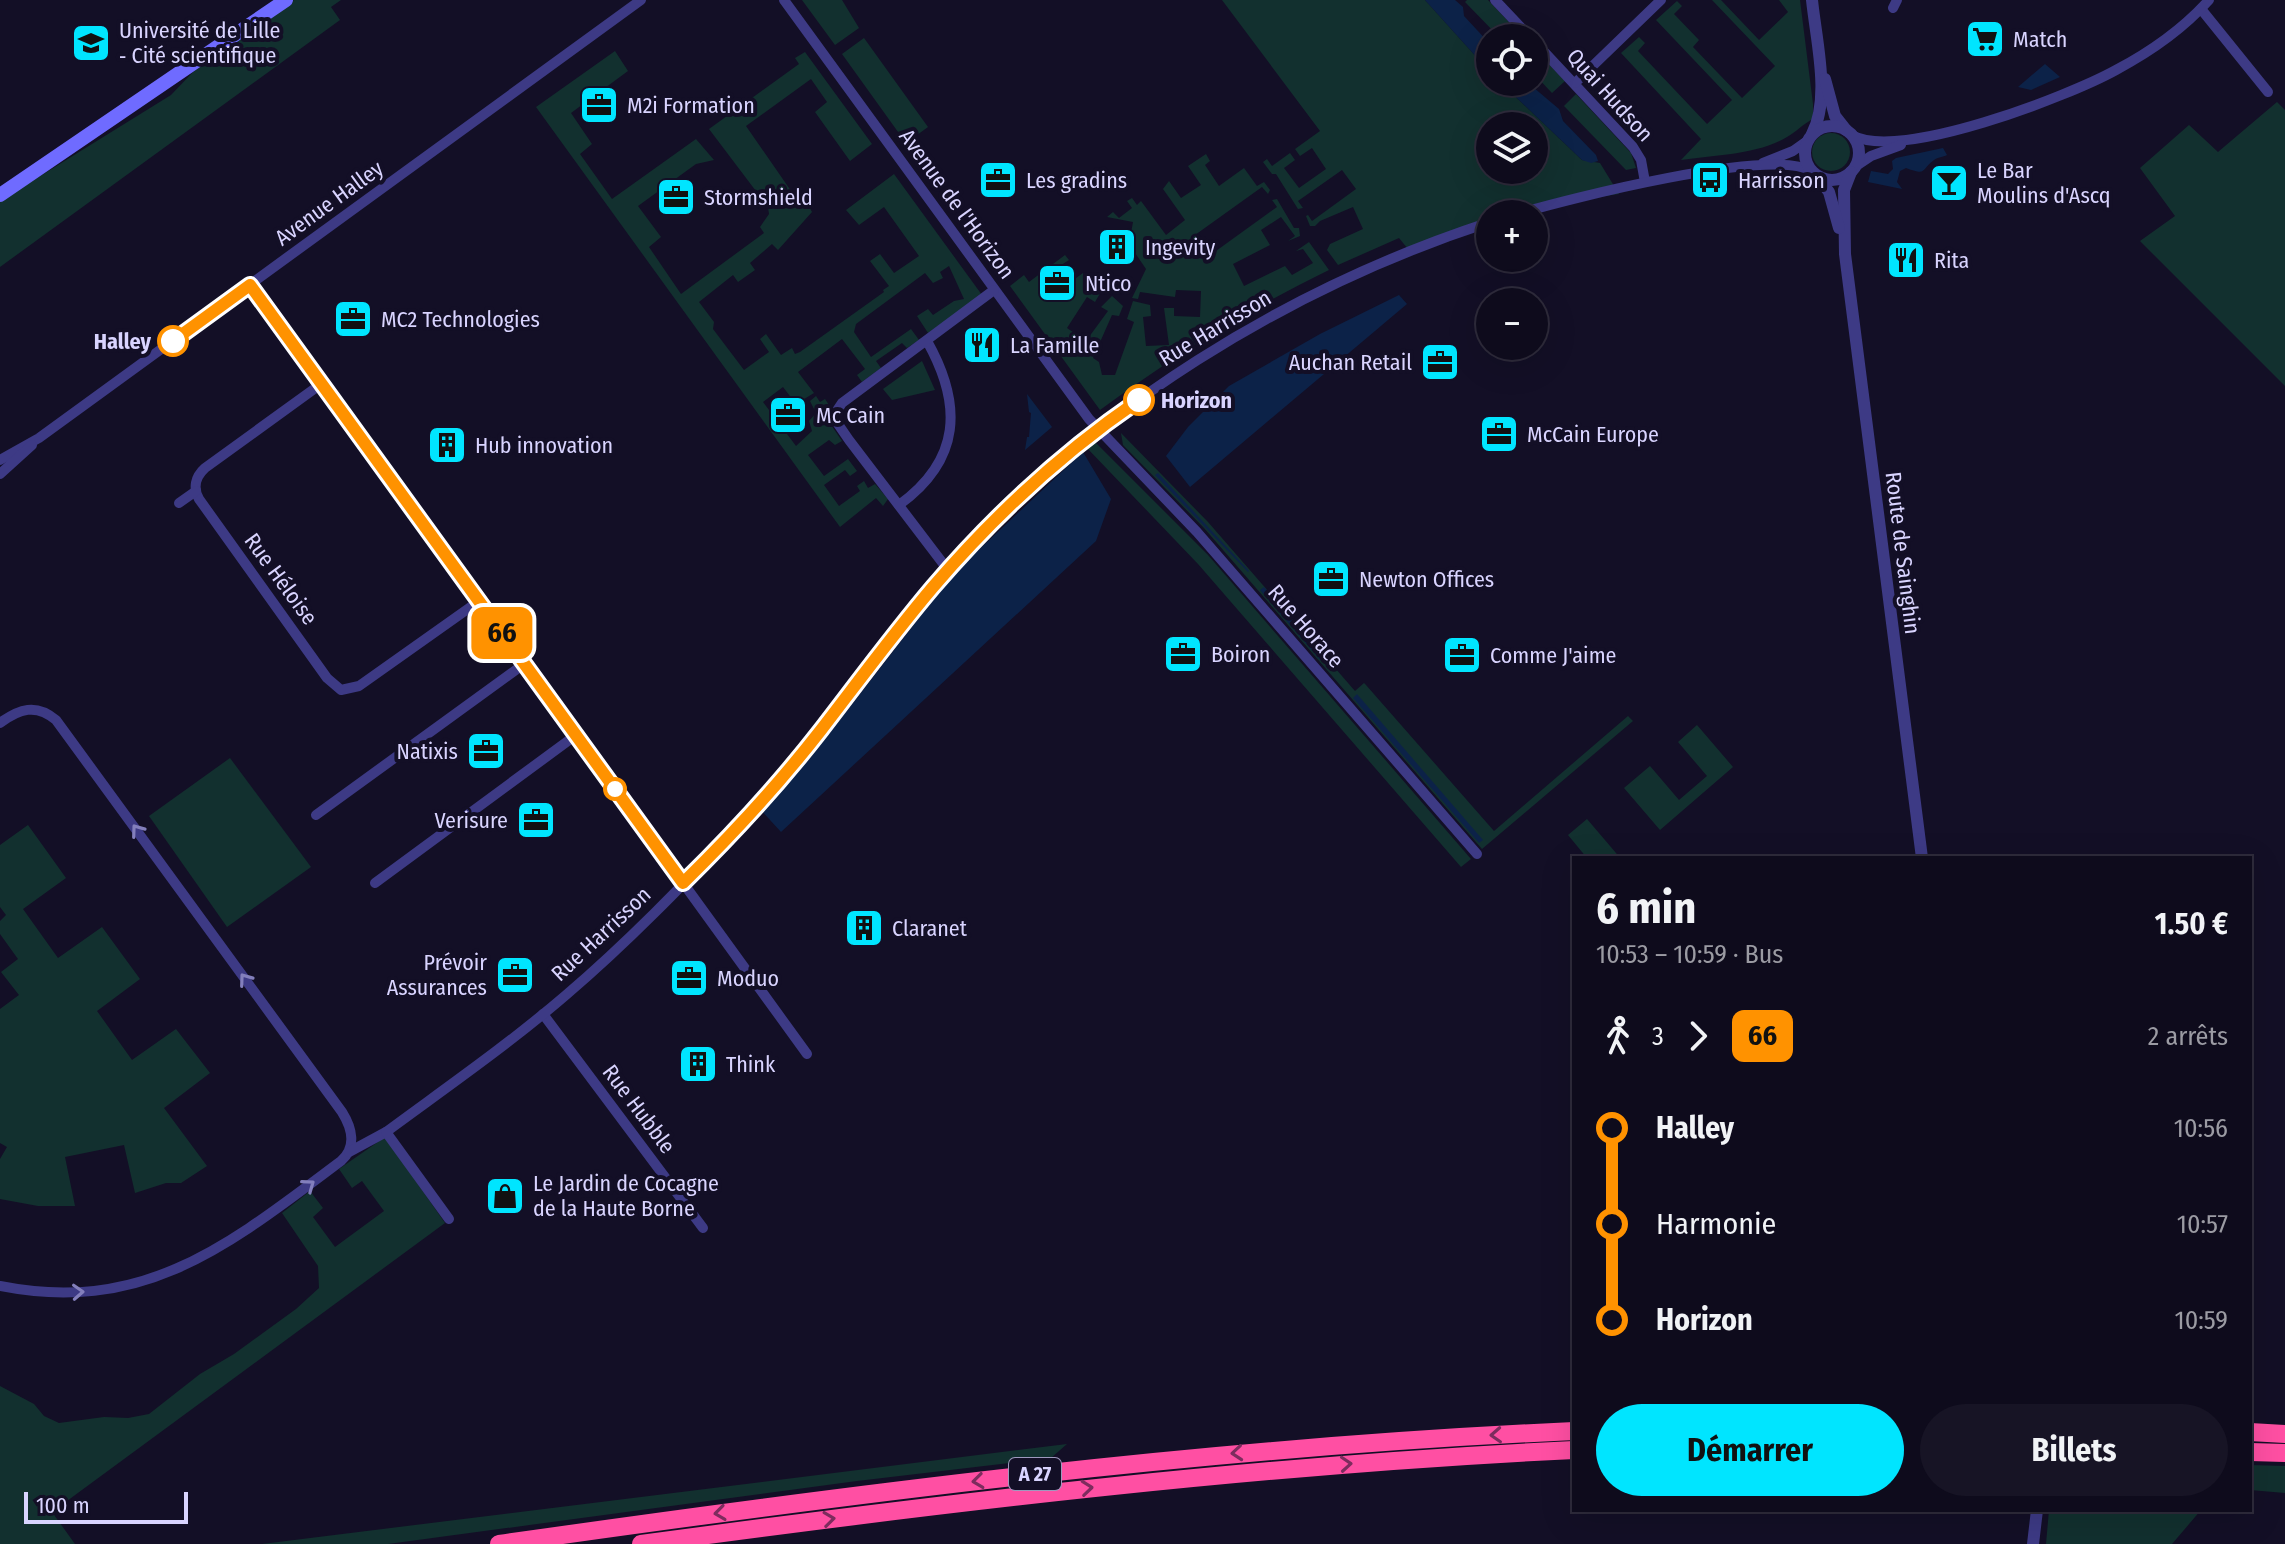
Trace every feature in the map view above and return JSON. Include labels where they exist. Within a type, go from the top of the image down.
[{"type":"highway","name":"A 27","points":[[499,1544],[756,1508],[1168,1459],[1572,1431]]},
{"type":"highway","points":[[2252,1432],[2285,1434]]},
{"type":"highway","name":"A 27","points":[[641,1544],[1164,1480],[1358,1463],[1572,1450]]},
{"type":"highway","points":[[2252,1452],[2285,1453]]},
{"type":"main road","points":[[0,195],[286,0]]},
{"type":"street","name":"Avenue Halley","points":[[0,460],[39,438],[641,0]]},
{"type":"street","name":"Avenue de l'Horizon","points":[[784,0],[1098,430]]},
{"type":"street","name":"Quai Hudson","points":[[1495,0],[1518,24]]},
{"type":"street","points":[[1575,83],[1661,0]]},
{"type":"street","points":[[1812,0],[1819,56],[1820,112],[1805,156],[1814,174]]},
{"type":"street","points":[[1548,206],[1645,182],[1750,167],[1794,165],[1837,180],[1871,156],[2038,103],[2101,78],[2151,49],[2209,0]]},
{"type":"street","points":[[2201,9],[2268,92]]},
{"type":"street","name":"Quai Hudson","points":[[1548,55],[1638,153],[1645,182]]},
{"type":"street","points":[[1819,56],[1834,112],[1859,150],[1853,169]]},
{"type":"street","points":[[1750,167],[1786,155],[1826,127],[1873,143],[1924,137]]},
{"type":"street","name":"Route de Sainghin","points":[[1853,169],[1844,190],[1845,254],[1922,856]]},
{"type":"street","name":"Route de Sainghin","points":[[1814,174],[1829,192],[1845,254]]},
{"type":"street","name":"Rue Harrisson","points":[[0,1286],[50,1293],[94,1291],[133,1285],[176,1270],[236,1238],[349,1152],[386,1132],[543,1014],[633,934],[740,824],[792,764],[948,570],[1006,511],[1098,430],[1200,358],[1284,310],[1409,251],[1476,227]]},
{"type":"street","points":[[250,285],[807,1054]]},
{"type":"street","points":[[948,570],[838,424],[836,412],[842,403],[994,290]]},
{"type":"street","points":[[899,505],[922,487],[937,469],[950,430],[948,387],[927,341]]},
{"type":"street","points":[[179,503],[196,491],[201,472],[321,384]]},
{"type":"street","name":"Rue Horace","points":[[1098,430],[1197,532],[1477,854]]},
{"type":"street","name":"Avenue Halley","points":[[0,474],[39,438]]},
{"type":"street","name":"Rue Héloise","points":[[196,491],[327,678],[341,690],[359,686],[479,601]]},
{"type":"street","points":[[316,815],[524,664]]},
{"type":"street","points":[[0,723],[16,712],[28,709],[46,713],[61,726],[342,1112],[351,1129],[349,1152]]},
{"type":"street","points":[[375,883],[576,735]]},
{"type":"street","name":"Rue Hubble","points":[[543,1014],[703,1228]]},
{"type":"street","points":[[386,1132],[449,1219]]},
{"type":"street","points":[[2033,1544],[2037,1512]]},
{"type":"green space","points":[[294,0],[341,0],[331,7],[340,20],[0,267],[0,201],[171,95],[193,72]]},
{"type":"green space","points":[[802,0],[842,0],[859,28],[835,45]]},
{"type":"green space","points":[[1222,0],[1425,0],[1476,56],[1476,96],[1515,96],[1532,112],[1476,112],[1476,184],[1548,184],[1548,128],[1582,160],[1600,163],[1619,194],[1548,204],[1548,200],[1476,200],[1476,224],[1408,249],[1399,238],[1338,265],[1327,250],[1330,244],[1363,229],[1353,207],[1315,226],[1310,226],[1306,216],[1312,221],[1356,189],[1342,170],[1298,201],[1303,208],[1298,209],[1276,174],[1272,174],[1263,162],[1267,159],[1272,166],[1290,153],[1295,160],[1284,168],[1299,188],[1326,169],[1312,148],[1300,156],[1295,149],[1320,131]]},
{"type":"green space","points":[[1488,0],[1511,24],[1486,24],[1465,2]]},
{"type":"green space","points":[[1712,0],[1721,0],[1759,40],[1788,12],[1779,0],[1800,0],[1813,119],[1787,137],[1763,147],[1681,160],[1701,139],[1621,53],[1639,37],[1645,43],[1638,51],[1707,124],[1732,100],[1656,20],[1677,1],[1682,6],[1674,14],[1699,40],[1693,47],[1742,98],[1775,66]]},
{"type":"green space","points":[[864,38],[928,127],[906,143],[842,54]]},
{"type":"green space","points":[[615,51],[628,71],[571,113],[592,144],[580,154],[612,199],[696,139],[714,160],[696,164],[638,206],[661,237],[649,247],[681,294],[764,233],[760,227],[769,214],[768,207],[709,129],[799,64],[795,58],[805,52],[872,144],[850,161],[815,112],[827,102],[811,79],[746,126],[798,201],[804,197],[812,212],[778,250],[772,244],[750,263],[755,270],[738,282],[733,275],[699,302],[714,322],[713,329],[744,370],[769,352],[760,339],[766,334],[781,355],[792,348],[795,354],[884,292],[889,286],[870,261],[880,254],[894,273],[919,256],[884,207],[859,225],[846,210],[894,174],[982,295],[928,333],[917,316],[928,309],[933,315],[954,301],[964,299],[949,266],[940,272],[943,278],[933,283],[925,273],[856,324],[854,332],[871,357],[911,329],[919,340],[907,348],[902,343],[876,361],[881,368],[862,382],[857,375],[865,369],[842,339],[798,372],[814,393],[796,404],[783,387],[763,402],[796,446],[812,431],[809,421],[816,413],[810,401],[816,396],[820,402],[825,399],[831,408],[829,422],[842,441],[835,445],[829,440],[808,455],[824,476],[848,459],[857,471],[850,476],[845,470],[824,485],[839,506],[860,491],[857,486],[864,481],[868,488],[875,484],[888,499],[883,506],[876,498],[840,527],[536,107]]},
{"type":"green space","points":[[1548,63],[1565,81],[1552,93],[1548,89]]},
{"type":"green space","points":[[1576,94],[1631,153],[1636,168],[1626,170],[1564,106]]},
{"type":"green space","points":[[2277,102],[2285,110],[2285,386],[2140,241],[2175,216],[2140,168],[2189,125],[2218,152]]},
{"type":"green space","points":[[1831,133],[1845,138],[1850,152],[1845,166],[1831,171],[1817,166],[1812,152],[1817,138]]},
{"type":"green space","points":[[1206,154],[1210,161],[1205,165],[1219,186],[1244,168],[1257,186],[1264,182],[1270,190],[1268,194],[1262,187],[1195,235],[1209,256],[1277,207],[1272,200],[1277,199],[1294,228],[1299,228],[1300,236],[1288,241],[1295,236],[1281,217],[1261,230],[1270,245],[1233,264],[1244,286],[1285,266],[1292,275],[1313,263],[1303,249],[1296,251],[1309,242],[1329,270],[1212,335],[1100,410],[1010,286],[1024,275],[1029,282],[1065,255],[1069,260],[1038,280],[1054,300],[1064,296],[1074,285],[1072,281],[1083,273],[1094,289],[1102,284],[1095,302],[1087,297],[1067,328],[1086,341],[1108,311],[1101,307],[1112,296],[1123,306],[1119,316],[1112,315],[1093,358],[1099,362],[1102,375],[1115,375],[1134,322],[1127,319],[1133,301],[1150,305],[1151,316],[1143,317],[1146,346],[1169,345],[1164,308],[1174,308],[1174,316],[1200,317],[1201,291],[1176,290],[1175,297],[1140,292],[1138,299],[1132,298],[1146,269],[1129,244],[1133,222],[1107,217],[1113,212],[1119,218],[1132,208],[1127,201],[1132,198],[1137,205],[1141,201],[1166,235],[1185,220],[1163,189],[1169,181],[1181,198],[1201,185],[1188,166]]},
{"type":"green space","points":[[922,361],[935,390],[892,400],[883,389]]},
{"type":"green space","points":[[1121,433],[1208,522],[1355,691],[1364,683],[1366,685],[1494,831],[1628,716],[1633,721],[1482,849],[1204,528],[1123,445]]},
{"type":"green space","points":[[1094,441],[1208,555],[1471,859],[1461,867],[1198,564],[1087,448]]},
{"type":"green space","points":[[1697,725],[1733,767],[1660,830],[1624,788],[1650,766],[1679,800],[1707,776],[1678,742]]},
{"type":"green space","points":[[230,758],[311,867],[227,927],[149,816]]},
{"type":"green space","points":[[1587,819],[1618,856],[1585,856],[1568,835]]},
{"type":"green space","points":[[28,825],[66,878],[23,909],[58,958],[102,927],[140,979],[97,1011],[132,1060],[176,1029],[210,1073],[164,1108],[207,1166],[181,1183],[166,1183],[135,1193],[124,1145],[65,1157],[75,1206],[38,1206],[0,1199],[0,1159],[7,1147],[0,1143],[0,1009],[19,995],[1,972],[18,959],[0,934],[0,921],[6,915],[0,907],[0,845]]},
{"type":"green space","points":[[385,1137],[445,1223],[52,1512],[75,1544],[0,1544],[0,1386],[34,1404],[44,1416],[59,1423],[149,1414],[200,1374],[234,1354],[296,1309],[319,1288],[318,1266],[282,1213],[310,1191],[323,1208],[313,1217],[335,1247],[384,1211],[362,1181],[352,1188],[339,1169]]},
{"type":"green space","points":[[1067,1444],[1051,1458],[388,1544],[262,1544]]},
{"type":"green space","points":[[2252,1465],[2285,1466],[2285,1493],[2252,1490]]},
{"type":"green space","points":[[2049,1512],[2199,1512],[2172,1544],[2046,1544]]},
{"type":"water","points":[[1425,0],[1455,0],[1463,7],[1464,16],[1476,29],[1476,56]]},
{"type":"water","points":[[2045,64],[2060,77],[2031,90],[2018,87]]},
{"type":"water","points":[[1515,96],[1544,96],[1559,109],[1563,121],[1596,155],[1598,161],[1591,163],[1582,160],[1548,128],[1548,112],[1532,112]]},
{"type":"water","points":[[1943,148],[1947,155],[1934,160],[1923,171],[1906,168],[1900,171],[1897,182],[1902,189],[1868,182],[1871,171],[1888,174],[1896,158]]},
{"type":"water","points":[[1399,295],[1407,304],[1190,487],[1166,456],[1188,427],[1229,386],[1320,334]]},
{"type":"water","points":[[1027,394],[1052,427],[1025,450],[1031,413]]},
{"type":"water","points":[[1083,452],[1111,499],[1096,541],[781,832],[760,809],[811,757],[954,573]]},
{"type":"water","points":[[1158,473],[1249,571],[1248,572],[1155,475]]},
{"type":"water","points":[[1264,587],[1324,656],[1320,660],[1260,590]]},
{"type":"water","points":[[1357,694],[1483,840],[1479,843],[1353,698]]},
{"type":"bus line","name":"66","points":[[173,341],[250,285],[683,883],[792,764],[901,626],[964,553],[1076,448],[1139,400]]},
{"type":"place","name":"Match","points":[[1985,39]]},
{"type":"place","name":"Université de Lille ‐ Cité scientifique","points":[[91,43]]},
{"type":"place","name":"M2i Formation","points":[[599,105]]},
{"type":"place","name":"Les gradins","points":[[998,180]]},
{"type":"place","name":"Harrisson","points":[[1710,180]]},
{"type":"place","name":"Le Bar Moulins d'Ascq","points":[[1949,183]]},
{"type":"place","name":"Stormshield","points":[[676,197]]},
{"type":"place","name":"Ingevity","points":[[1117,247]]},
{"type":"place","name":"Rita","points":[[1906,260]]},
{"type":"place","name":"Ntico","points":[[1057,283]]},
{"type":"place","name":"MC2 Technologies","points":[[353,319]]},
{"type":"place","name":"Halley","points":[[173,341]]},
{"type":"place","name":"La Famille","points":[[982,345]]},
{"type":"place","name":"Auchan Retail","points":[[1440,362]]},
{"type":"place","name":"Horizon","points":[[1139,400]]},
{"type":"place","name":"Mc Cain","points":[[788,415]]},
{"type":"place","name":"McCain Europe","points":[[1499,434]]},
{"type":"place","name":"Hub innovation","points":[[447,445]]},
{"type":"place","name":"Newton Offices","points":[[1331,579]]},
{"type":"place","name":"Boiron","points":[[1183,654]]},
{"type":"place","name":"Comme J'aime","points":[[1462,655]]},
{"type":"place","name":"Natixis","points":[[486,751]]},
{"type":"place","name":"Verisure","points":[[536,820]]},
{"type":"place","name":"Claranet","points":[[864,928]]},
{"type":"place","name":"Prévoir Assurances","points":[[515,975]]},
{"type":"place","name":"Moduo","points":[[689,978]]},
{"type":"place","name":"Think","points":[[698,1064]]},
{"type":"place","name":"Le Jardin de Cocagne de la Haute Borne","points":[[505,1196]]}]
